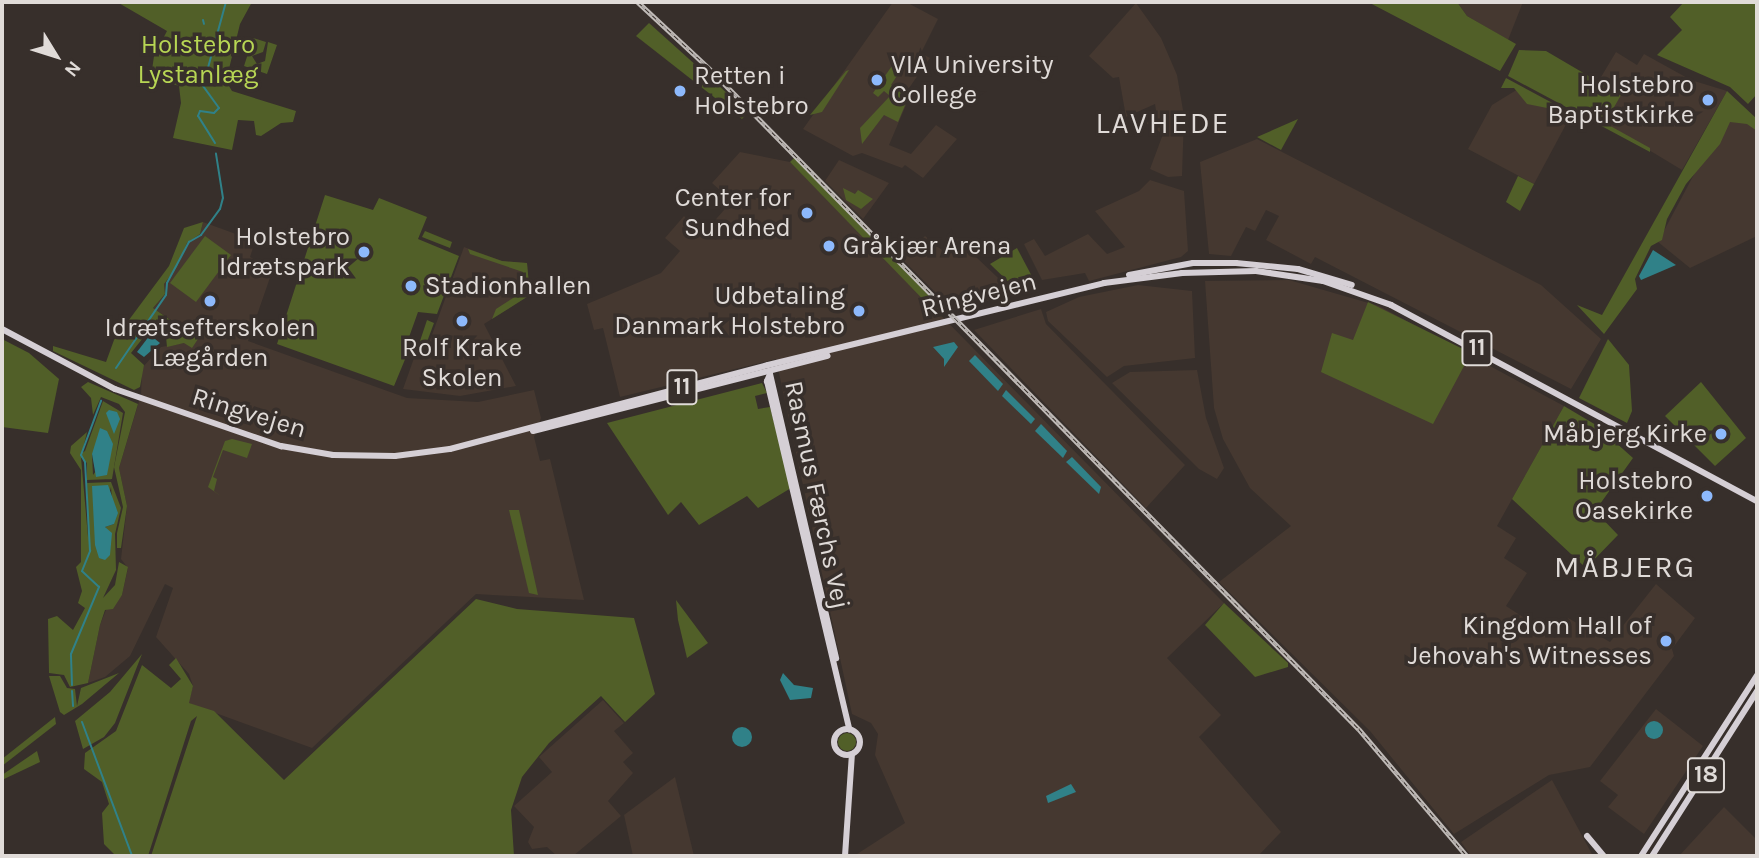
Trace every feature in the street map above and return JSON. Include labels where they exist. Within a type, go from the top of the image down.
[{"type":"main road","name":"Ringvejen","points":[[2,329],[129,394],[299,451],[395,457],[558,427],[770,374],[946,323],[1193,263],[1298,270],[1371,293],[1757,499]]},
{"type":"main road","name":"Ringvejen","points":[[1104,283],[1200,272],[1291,275],[1369,296],[1757,499]]},
{"type":"main road","name":"Ringvejen","points":[[502,436],[768,365],[863,345]]},
{"type":"main road","name":"Rasmus Færchs Vej","points":[[770,374],[833,641],[846,729]]},
{"type":"main road","name":"18","points":[[1644,856],[1757,676]]},
{"type":"main road","name":"18","points":[[1652,856],[1757,691]]},
{"type":"main road","points":[[845,856],[848,755],[860,740],[846,729],[833,742],[848,755]]},
{"type":"main road","points":[[1587,836],[1604,856]]},
{"type":"shaded area","name":"VIA University College","points":[[893,2],[906,2],[938,19],[921,53],[930,58],[900,101],[906,105],[889,145],[911,154],[936,125],[957,139],[923,178],[905,165],[902,168],[862,153],[853,156],[803,129]]},
{"type":"shaded area","points":[[1457,2],[1523,2],[1508,40],[1467,16]]},
{"type":"shaded area","points":[[1136,3],[1161,38],[1177,75],[1184,116],[1182,176],[1168,177],[1150,169],[1163,134],[1146,123],[1157,117],[1155,104],[1126,117],[1119,77],[1113,78],[1089,56]]},
{"type":"shaded area","points":[[1616,52],[1637,65],[1644,54],[1691,80],[1727,91],[1682,170],[1604,123],[1598,82]]},
{"type":"shaded area","points":[[1518,89],[1570,117],[1534,184],[1468,149],[1492,105]]},
{"type":"shaded area","points":[[1724,118],[1757,124],[1757,236],[1690,268],[1658,242]]},
{"type":"shaded area","points":[[1257,139],[1541,285],[1601,339],[1571,389],[1315,257],[1311,264],[1266,240],[1279,216],[1266,210],[1255,231],[1246,227],[1231,256],[1209,254],[1200,162]]},
{"type":"shaded area","points":[[740,152],[790,162],[1224,603],[1167,658],[1221,715],[1199,737],[1281,832],[1258,856],[854,856],[905,823],[875,755],[878,734],[871,723],[852,714],[776,359],[620,397],[603,328],[594,330],[587,304],[661,273],[680,251],[665,238],[684,216],[701,236],[732,201],[712,183]]},
{"type":"shaded area","points":[[839,160],[889,183],[863,219],[825,181]]},
{"type":"shaded area","points":[[1150,180],[1184,191],[1188,251],[1181,257],[1089,281],[1085,273],[1042,280],[1024,244],[1034,239],[1045,256],[1088,234],[1107,254],[1125,247],[1095,211],[1139,191]]},
{"type":"shaded area","points":[[203,222],[244,237],[254,245],[250,257],[273,269],[248,341],[407,398],[478,402],[534,390],[541,418],[534,437],[540,461],[550,459],[584,600],[476,594],[312,748],[188,703],[193,686],[189,674],[156,637],[173,588],[165,584],[130,656],[105,677],[88,683],[100,625],[106,610],[122,595],[128,568],[121,559],[127,506],[119,468],[141,395],[142,368],[161,347],[184,343],[192,334],[153,308],[165,294],[164,284],[177,267],[187,242],[200,234]]},
{"type":"shaded area","points":[[925,236],[943,251],[955,237],[1015,294],[953,310],[902,259]]},
{"type":"shaded area","name":"Rolf Krake Skolen","points":[[464,247],[502,261],[527,263],[530,295],[484,324],[516,386],[460,396],[403,389],[414,358],[425,354]]},
{"type":"shaded area","points":[[1289,280],[1379,306],[1564,406],[1497,526],[1516,538],[1504,558],[1527,573],[1506,606],[1555,638],[1568,618],[1610,642],[1656,584],[1695,618],[1672,649],[1674,656],[1590,767],[1549,775],[1454,834],[1370,731],[1219,582],[1291,526],[1250,488],[1223,439],[1214,408],[1205,281]]},
{"type":"shaded area","points":[[1138,285],[1192,291],[1195,358],[1124,366],[1107,377],[1048,321],[1046,312],[1079,297]]},
{"type":"shaded area","points":[[1041,309],[1046,324],[1185,465],[1146,508],[974,330]]},
{"type":"shaded area","points":[[1197,370],[1206,418],[1224,468],[1217,479],[1199,469],[1112,383],[1130,372]]},
{"type":"shaded area","points":[[603,700],[624,723],[614,731],[633,753],[623,762],[633,773],[608,801],[621,816],[573,856],[557,856],[547,847],[532,849],[528,842],[534,827],[514,806],[552,772],[539,757]]},
{"type":"shaded area","points":[[1656,709],[1703,746],[1644,834],[1608,807],[1618,795],[1600,781]]},
{"type":"shaded area","points":[[675,777],[694,856],[633,856],[624,815]]},
{"type":"shaded area","points":[[1552,780],[1593,856],[1471,856],[1461,842]]},
{"type":"shaded area","points":[[1724,807],[1757,840],[1757,856],[1679,856]]},
{"type":"green space","name":"Holstebro Lystanlæg","points":[[117,2],[252,2],[240,24],[226,81],[232,91],[296,111],[293,122],[281,123],[261,136],[256,135],[254,121],[238,120],[232,150],[173,138],[181,103],[179,86],[151,77],[154,56],[167,31]]},
{"type":"green space","points":[[1368,2],[1457,2],[1467,16],[1516,44],[1500,71]]},
{"type":"green space","points":[[1684,2],[1757,2],[1757,94],[1748,104],[1730,87],[1657,55],[1682,30],[1670,17]]},
{"type":"green space","points":[[649,23],[748,112],[742,119],[636,36]]},
{"type":"green space","points":[[253,38],[266,42],[263,52],[252,56],[257,64],[265,61],[268,42],[277,45],[267,74],[244,66]]},
{"type":"green space","points":[[1519,50],[1546,51],[1621,95],[1605,123],[1650,148],[1650,152],[1508,76]]},
{"type":"green space","points":[[894,63],[902,68],[891,85],[903,94],[899,99],[906,103],[898,122],[884,115],[862,144],[860,128],[890,96],[884,91],[878,97],[873,93]]},
{"type":"green space","points":[[849,70],[822,112],[810,115],[846,71]]},
{"type":"green space","points":[[1506,78],[1588,122],[1585,129],[1552,109],[1527,104],[1514,88],[1501,88]]},
{"type":"green space","points":[[1727,91],[1757,119],[1757,131],[1747,124],[1730,122],[1720,144],[1686,184],[1667,219],[1662,240],[1651,246],[1635,279],[1637,289],[1604,334],[1577,305],[1602,315]]},
{"type":"green space","points":[[1298,119],[1281,150],[1257,137]]},
{"type":"green space","points":[[795,157],[946,310],[940,317],[790,162]]},
{"type":"green space","points":[[1518,176],[1534,184],[1520,211],[1506,202]]},
{"type":"green space","points":[[843,188],[855,194],[858,190],[873,199],[861,209],[846,200]]},
{"type":"green space","points":[[325,195],[373,210],[379,198],[427,217],[418,239],[459,256],[437,314],[418,312],[408,340],[411,345],[394,386],[277,344]]},
{"type":"green space","points":[[203,222],[200,234],[187,243],[177,267],[164,284],[165,294],[153,308],[198,339],[192,348],[184,343],[167,347],[166,337],[151,328],[131,353],[144,365],[140,387],[134,390],[53,351],[53,346],[106,362],[114,340],[169,266],[184,228]]},
{"type":"green space","points":[[425,231],[452,242],[450,248],[422,237]]},
{"type":"green space","points":[[205,236],[231,255],[196,302],[170,283]]},
{"type":"green space","points":[[1017,248],[1036,284],[1018,291],[990,264]]},
{"type":"green space","points":[[468,249],[502,261],[527,263],[530,295],[492,319],[496,309],[524,291],[523,272],[470,254]]},
{"type":"green space","points":[[1368,302],[1471,353],[1433,424],[1321,372],[1332,333],[1353,340]]},
{"type":"green space","points":[[427,320],[434,323],[424,350],[417,350]]},
{"type":"green space","points":[[2,339],[29,353],[59,379],[48,433],[2,427]]},
{"type":"green space","points":[[1608,339],[1629,365],[1632,411],[1627,423],[1579,398]]},
{"type":"green space","points":[[88,382],[138,404],[119,468],[127,506],[121,548],[117,548],[117,533],[123,507],[114,467],[125,412],[119,404],[101,397],[93,415],[91,398],[81,387]]},
{"type":"green space","points":[[1701,382],[1746,438],[1715,466],[1665,416]]},
{"type":"green space","points":[[762,383],[767,393],[755,396],[758,409],[770,407],[791,488],[758,508],[747,496],[699,525],[681,502],[668,515],[607,423]]},
{"type":"green space","points":[[103,401],[123,413],[112,479],[87,480],[87,463],[81,457],[88,537],[87,483],[111,482],[121,508],[115,534],[116,570],[103,598],[115,585],[119,562],[128,567],[122,595],[113,609],[105,610],[88,683],[70,687],[64,675],[49,673],[48,619],[57,616],[73,630],[85,608],[78,603],[82,591],[76,567],[81,562],[81,470],[70,453],[71,446],[87,432],[82,453]],"holes":[[[111,450],[109,454],[93,475],[92,454]],[[111,487],[114,524],[105,527],[108,531],[95,545]]]},
{"type":"green space","points":[[1564,406],[1596,425],[1633,458],[1595,511],[1618,535],[1586,568],[1512,499]]},
{"type":"green space","points":[[232,439],[252,444],[247,458],[223,450],[213,477],[217,479],[214,491],[222,497],[208,487],[225,441]]},
{"type":"green space","points":[[509,510],[519,510],[538,595],[529,593]]},
{"type":"green space","points":[[476,599],[517,609],[634,618],[655,694],[625,722],[601,696],[549,743],[522,777],[511,810],[514,856],[151,856],[197,716],[191,721],[148,856],[116,856],[104,844],[102,813],[109,804],[102,782],[84,769],[85,753],[116,731],[142,665],[171,688],[181,679],[169,665],[176,658],[193,686],[189,703],[214,711],[284,780]]},
{"type":"green space","points":[[676,600],[708,643],[687,658],[678,620]]},
{"type":"green space","points":[[1224,603],[1288,663],[1288,667],[1255,677],[1205,625]]},
{"type":"green space","points":[[142,654],[115,723],[104,737],[83,749],[75,721],[110,692]]},
{"type":"green space","points":[[119,673],[82,704],[64,715],[60,712],[49,676],[60,676],[67,688],[75,689],[77,706],[81,688]]},
{"type":"green space","points":[[55,717],[56,724],[2,766],[2,759]]},
{"type":"green space","points":[[843,733],[851,733],[856,742],[854,749],[843,751],[838,746],[838,738]]},
{"type":"green space","points":[[37,751],[40,762],[2,780],[2,775]]},
{"type":"water","points":[[1653,250],[1676,265],[1641,280],[1639,276]]},
{"type":"water","points":[[150,335],[160,343],[144,357],[137,352]]},
{"type":"water","points":[[954,342],[958,347],[944,367],[944,359],[933,347]]},
{"type":"water","points":[[975,355],[1003,384],[998,391],[969,361]]},
{"type":"water","points":[[1006,390],[1035,419],[1031,424],[1002,396]]},
{"type":"water","points":[[109,410],[117,412],[120,419],[114,434],[106,413]]},
{"type":"water","points":[[1041,424],[1067,451],[1063,458],[1035,431]]},
{"type":"water","points":[[100,428],[107,431],[113,444],[107,475],[96,477],[92,454]]},
{"type":"water","points":[[1072,457],[1101,487],[1099,494],[1066,462]]},
{"type":"water","points":[[108,485],[118,513],[114,524],[105,527],[112,533],[110,555],[105,560],[99,558],[95,545],[92,486]]},
{"type":"water","points":[[783,673],[794,685],[813,688],[811,698],[790,700],[780,680]]},
{"type":"water","points":[[1650,721],[1658,721],[1663,730],[1661,737],[1650,739],[1645,734],[1645,726]]},
{"type":"water","points":[[738,727],[746,727],[752,737],[746,747],[738,747],[732,741],[732,733]]},
{"type":"water","points":[[1071,784],[1076,792],[1048,803],[1046,796]]},
{"type":"waterway","points":[[215,143],[198,116],[200,111],[214,113],[219,108],[203,86],[226,2]]},
{"type":"waterway","points":[[203,20],[204,24]]},
{"type":"waterway","points":[[116,368],[166,295],[167,283],[189,242],[201,235],[220,209],[223,198],[216,154]]},
{"type":"waterway","points":[[72,685],[71,654],[99,587],[82,571],[90,551],[85,462],[81,455],[101,401]]},
{"type":"waterway","points":[[72,691],[73,706]]},
{"type":"waterway","points":[[82,722],[132,856]]},
{"type":"railway","points":[[638,2],[709,68],[1359,729],[1467,856]]},
{"type":"place","name":"VIA University College","points":[[877,80]]},
{"type":"place","name":"Retten i Holstebro","points":[[680,91]]},
{"type":"place","name":"Holstebro Baptistkirke","points":[[1708,100]]},
{"type":"place","name":"Center for Sundhed","points":[[807,213]]},
{"type":"place","name":"Gråkjær Arena","points":[[829,246]]},
{"type":"place","name":"Holstebro Idrætspark","points":[[364,252]]},
{"type":"place","name":"Stadionhallen","points":[[411,286]]},
{"type":"place","name":"Idrætsefterskolen Lægården","points":[[210,301]]},
{"type":"place","name":"Udbetaling Danmark Holstebro","points":[[859,311]]},
{"type":"place","name":"Rolf Krake Skolen","points":[[462,321]]},
{"type":"place","name":"Måbjerg Kirke","points":[[1721,434]]},
{"type":"place","name":"Holstebro Oasekirke","points":[[1707,496]]},
{"type":"place","name":"Kingdom Hall of Jehovah's Witnesses","points":[[1666,641]]},
{"type":"district","name":"LAVHEDE","points":[[1163,123]]},
{"type":"district","name":"MÅBJERG","points":[[1625,567]]}]
